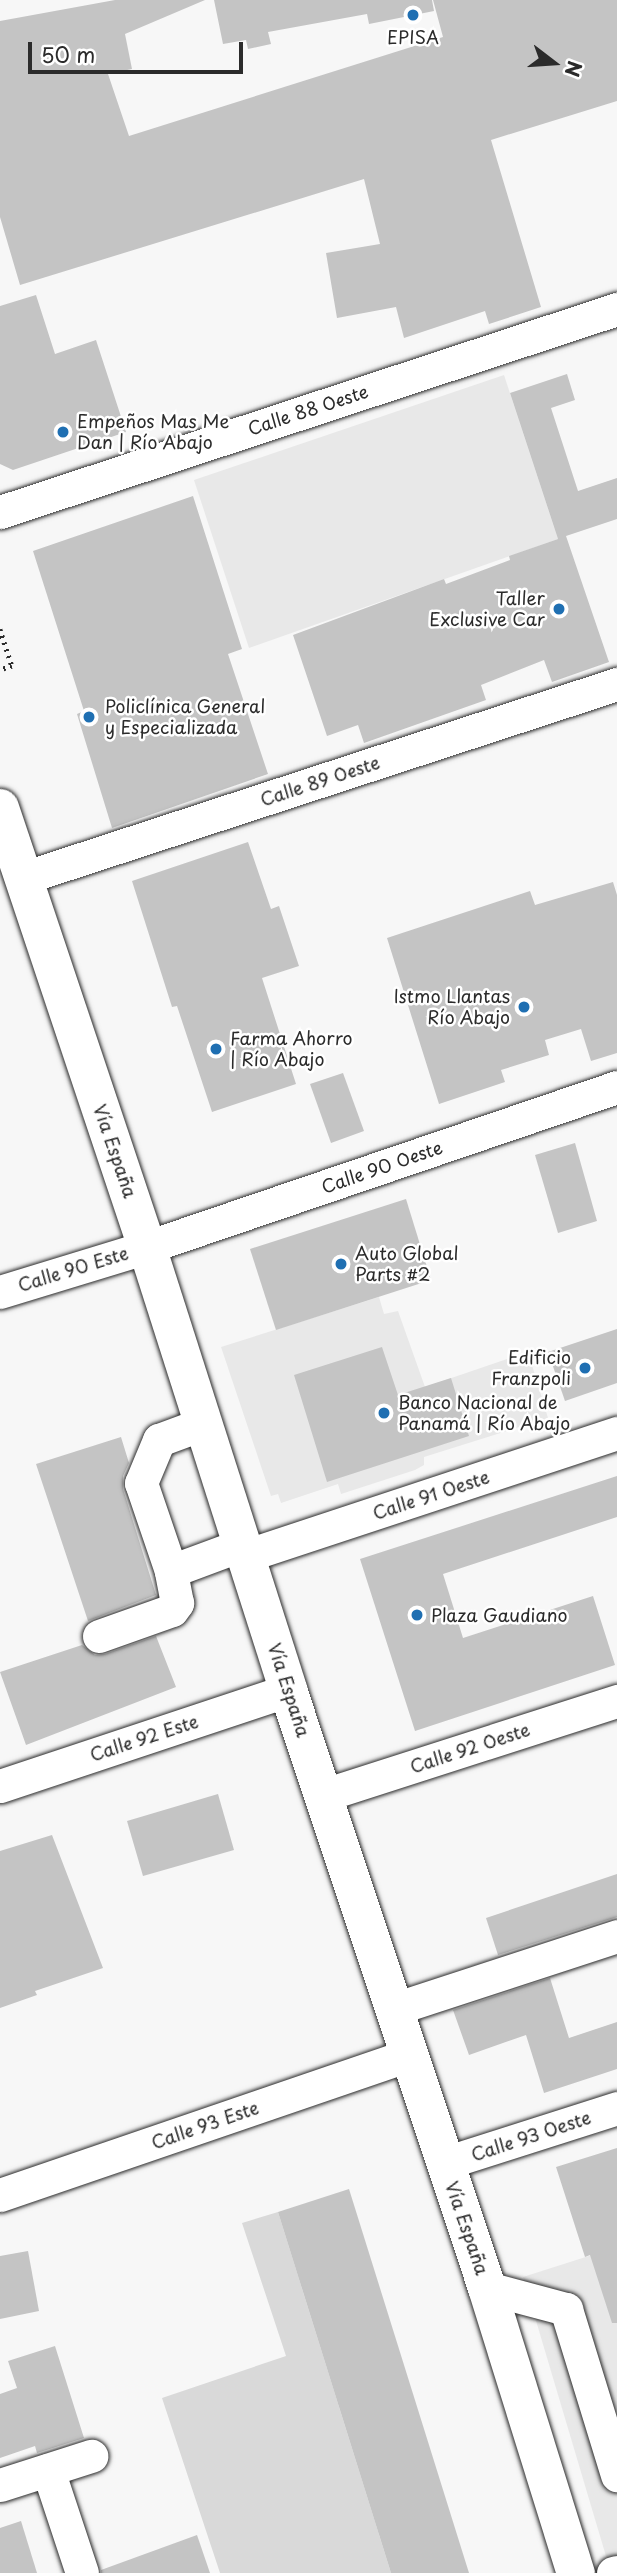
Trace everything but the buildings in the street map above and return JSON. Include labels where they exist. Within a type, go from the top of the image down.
[{"type":"main road","name":"Vía España","points":[[0,808],[147,1247],[288,1690],[487,2288],[576,2573]]},
{"type":"street","name":"Calle 88 Oeste","points":[[0,512],[617,309]]},
{"type":"street","name":"Calle 89 Oeste","points":[[23,878],[617,684]]},
{"type":"street","name":"Calle 90 Oeste","points":[[147,1247],[617,1087]]},
{"type":"street","name":"Calle 90 Este","points":[[0,1292],[147,1247]]},
{"type":"street","points":[[99,1636],[172,1610],[177,1603],[171,1571],[141,1483],[159,1440],[202,1424]]},
{"type":"street","name":"Calle 91 Oeste","points":[[171,1571],[243,1551],[617,1433]]},
{"type":"street","name":"Calle 92 Este","points":[[0,1786],[288,1690]]},
{"type":"street","name":"Calle 92 Oeste","points":[[324,1795],[617,1701]]},
{"type":"street","points":[[394,2009],[617,1936]]},
{"type":"street","name":"Calle 93 Este","points":[[0,2195],[410,2055]]},
{"type":"street","name":"Calle 93 Oeste","points":[[445,2164],[617,2108]]},
{"type":"street","points":[[487,2288],[566,2308],[617,2475]]},
{"type":"street","points":[[0,2485],[91,2456]]},
{"type":"street","points":[[48,2470],[82,2573]]},
{"type":"path","points":[[0,629],[12,666],[0,670]]},
{"type":"shaded area","points":[[504,375],[558,539],[249,648],[194,480]]},
{"type":"shaded area","points":[[379,1297],[384,1314],[398,1311],[425,1387],[528,1352],[548,1418],[424,1457],[424,1465],[415,1470],[341,1494],[338,1484],[281,1503],[278,1494],[271,1496],[221,1347]]},
{"type":"shaded area","points":[[278,2212],[391,2573],[220,2573],[162,2398],[286,2356],[242,2223]]},
{"type":"shaded area","points":[[617,2247],[617,2573],[611,2573],[523,2277]]},
{"type":"place","name":"EPISA","points":[[413,15]]},
{"type":"place","name":"Empeños Mas Me Dan | Río Abajo","points":[[63,432]]},
{"type":"place","name":"Taller Exclusive Car","points":[[559,609]]},
{"type":"place","name":"Policlínica General y Especializada","points":[[89,717]]},
{"type":"place","name":"Istmo Llantas Río Abajo","points":[[524,1007]]},
{"type":"place","name":"Farma Ahorro | Río Abajo","points":[[216,1049]]},
{"type":"place","name":"Auto Global Parts #2","points":[[341,1264]]},
{"type":"place","name":"Edificio Franzpoli","points":[[585,1368]]},
{"type":"place","name":"Banco Nacional de Panamá | Río Abajo","points":[[384,1413]]},
{"type":"place","name":"Plaza Gaudiano","points":[[417,1615]]}]
